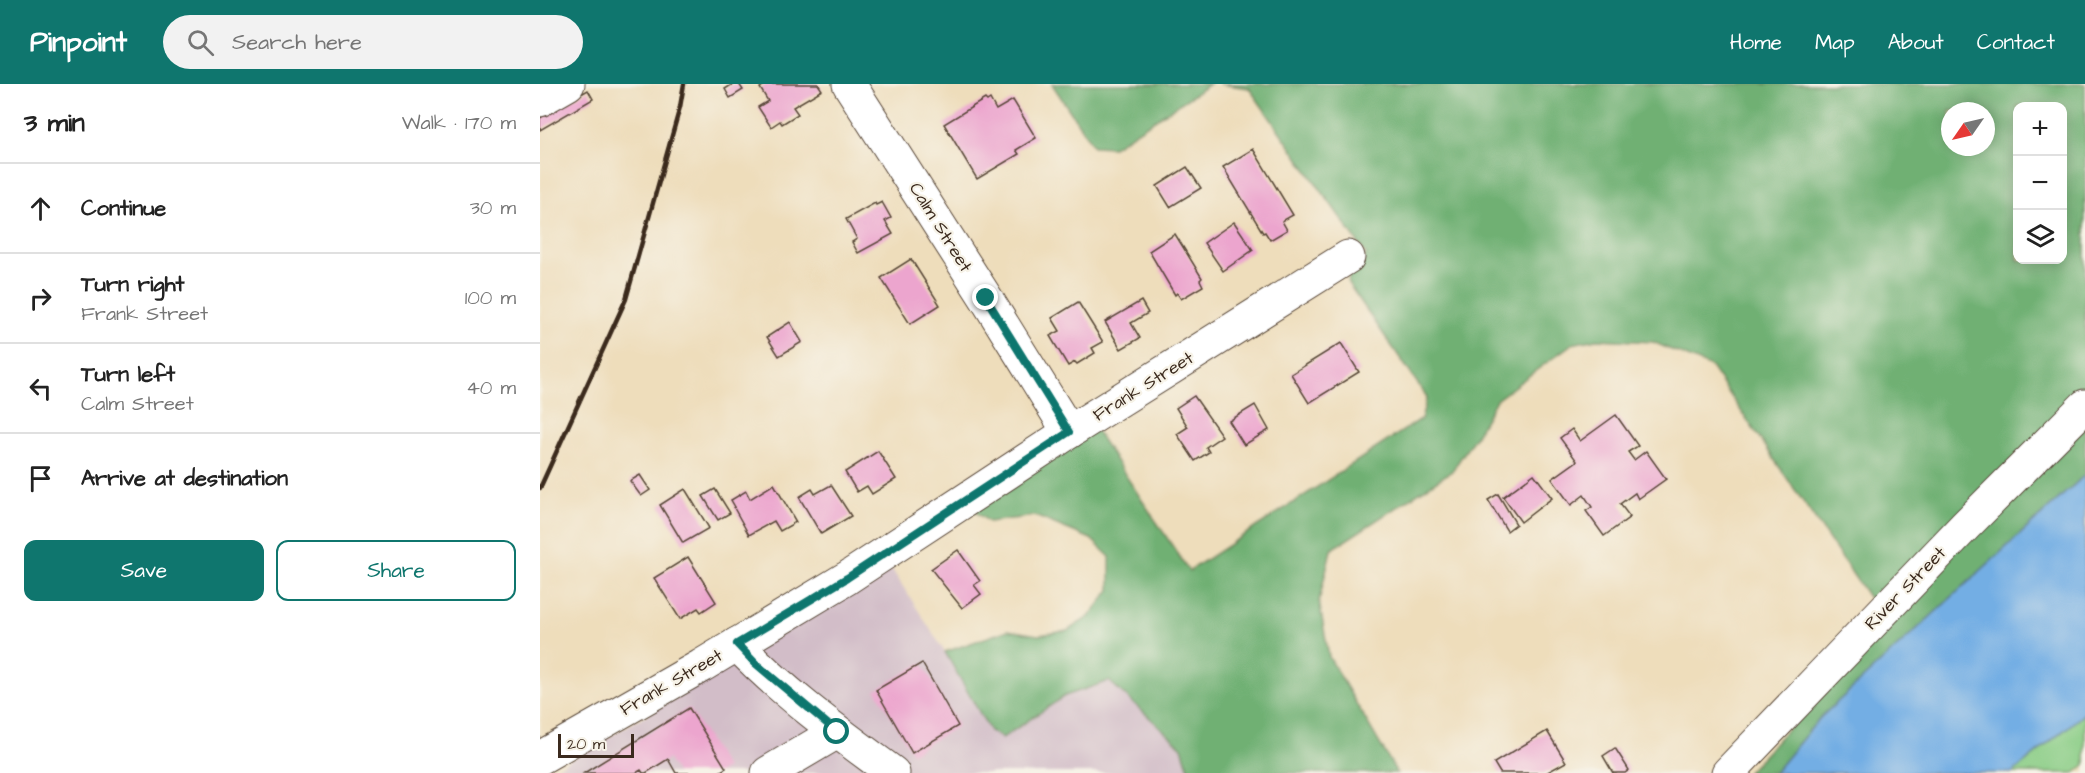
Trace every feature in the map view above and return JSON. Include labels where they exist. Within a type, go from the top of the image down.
[{"type":"street","points":[[540,100],[568,84]]},
{"type":"street","name":"Calm Street","points":[[849,84],[1069,432]]},
{"type":"street","name":"Frank Street","points":[[540,758],[847,578],[1069,432],[1348,257]]},
{"type":"street","name":"River Street","points":[[1728,773],[1966,525],[2085,406]]},
{"type":"street","points":[[737,644],[755,663],[837,732],[893,773]]},
{"type":"street","points":[[768,773],[837,732]]},
{"type":"shaded area","points":[[889,565],[945,652],[990,731],[1002,738],[1065,696],[1109,681],[1182,747],[1190,773],[548,773],[693,687]]},
{"type":"green space","points":[[1052,84],[1210,84],[1113,147],[1093,146]]},
{"type":"green space","points":[[1220,84],[2085,84],[2085,475],[1820,718],[1774,773],[1747,773],[1886,623],[1711,367],[1653,342],[1596,339],[1572,344],[1496,400],[1452,471],[1331,550],[1319,601],[1329,657],[1397,773],[1190,773],[1182,747],[1109,681],[1065,696],[1002,738],[990,731],[945,652],[1008,630],[1038,635],[1067,631],[1089,617],[1110,590],[1110,557],[1091,539],[1035,516],[989,522],[973,510],[1095,429],[1189,571],[1421,419],[1427,397],[1348,283],[1350,272],[1363,263],[1366,254],[1249,88]]},
{"type":"green space","points":[[2085,713],[2085,765],[2075,773],[2012,773]]},
{"type":"water","points":[[2085,475],[2085,713],[2012,773],[1774,773],[1820,718]]},
{"type":"building","points":[[733,84],[739,84],[743,90],[730,98],[725,89]]},
{"type":"building","points":[[766,84],[818,84],[822,90],[793,107],[798,114],[782,124],[780,121],[771,127],[758,107],[768,101],[760,88]]},
{"type":"building","points":[[588,90],[593,99],[540,130],[540,118]]},
{"type":"building","points":[[985,99],[987,101],[990,99],[996,110],[1013,100],[1036,138],[1016,150],[1019,154],[977,179],[944,124]]},
{"type":"building","points":[[1253,149],[1293,215],[1282,221],[1287,230],[1270,240],[1265,232],[1263,233],[1223,167]]},
{"type":"building","points":[[1187,167],[1201,188],[1170,207],[1157,186]]},
{"type":"building","points":[[882,202],[891,218],[885,221],[893,234],[858,253],[852,242],[857,239],[846,219],[875,203],[876,205]]},
{"type":"building","points":[[1234,222],[1253,250],[1223,271],[1204,243]]},
{"type":"building","points":[[1175,234],[1202,278],[1200,280],[1203,286],[1181,299],[1177,293],[1175,295],[1149,251]]},
{"type":"building","points":[[911,259],[940,305],[910,324],[881,278]]},
{"type":"building","points":[[1141,301],[1148,313],[1131,323],[1140,338],[1121,349],[1105,322]]},
{"type":"building","points":[[1078,302],[1103,342],[1092,348],[1095,353],[1077,364],[1075,362],[1068,366],[1050,336],[1060,331],[1052,318]]},
{"type":"building","points":[[790,322],[802,342],[779,356],[767,337]]},
{"type":"building","points":[[1341,343],[1359,372],[1309,403],[1291,374]]},
{"type":"building","points":[[1194,396],[1222,436],[1206,447],[1209,452],[1195,461],[1177,434],[1188,427],[1176,408]]},
{"type":"building","points":[[1255,405],[1269,430],[1244,445],[1229,421]]},
{"type":"building","points":[[1616,415],[1638,446],[1628,452],[1634,460],[1646,451],[1666,479],[1638,499],[1635,493],[1620,504],[1630,517],[1604,536],[1586,511],[1592,507],[1584,495],[1571,505],[1552,479],[1577,461],[1560,438],[1572,429],[1580,441]]},
{"type":"building","points":[[878,451],[896,479],[872,494],[867,486],[857,492],[845,472]]},
{"type":"building","points":[[1534,474],[1552,498],[1521,522],[1503,497]]},
{"type":"building","points":[[640,475],[650,490],[641,496],[630,481]]},
{"type":"building","points":[[774,484],[796,522],[780,531],[774,521],[749,535],[731,500],[746,491],[750,499]]},
{"type":"building","points":[[831,485],[851,516],[821,534],[799,497],[812,489],[815,494]]},
{"type":"building","points":[[685,489],[709,528],[683,543],[660,505]]},
{"type":"building","points":[[715,489],[730,513],[718,520],[703,496]]},
{"type":"building","points":[[1498,494],[1516,524],[1507,531],[1488,500]]},
{"type":"building","points":[[958,550],[980,581],[974,585],[981,594],[962,608],[931,569]]},
{"type":"building","points":[[688,557],[716,602],[701,612],[698,608],[680,619],[654,578]]},
{"type":"building","points":[[922,663],[958,726],[912,753],[876,690]]},
{"type":"building","points":[[689,708],[726,768],[718,773],[676,773],[668,759],[646,773],[641,770],[636,773],[584,773]]},
{"type":"building","points":[[1547,731],[1566,762],[1546,773],[1500,773],[1494,763]]},
{"type":"building","points":[[1615,748],[1629,770],[1625,773],[1613,773],[1603,756]]},
{"type":"railway","points":[[540,488],[626,299],[680,107],[684,84]]},
{"type":"route","points":[[837,732],[755,663],[737,644],[847,578],[1069,432],[986,298]]}]
